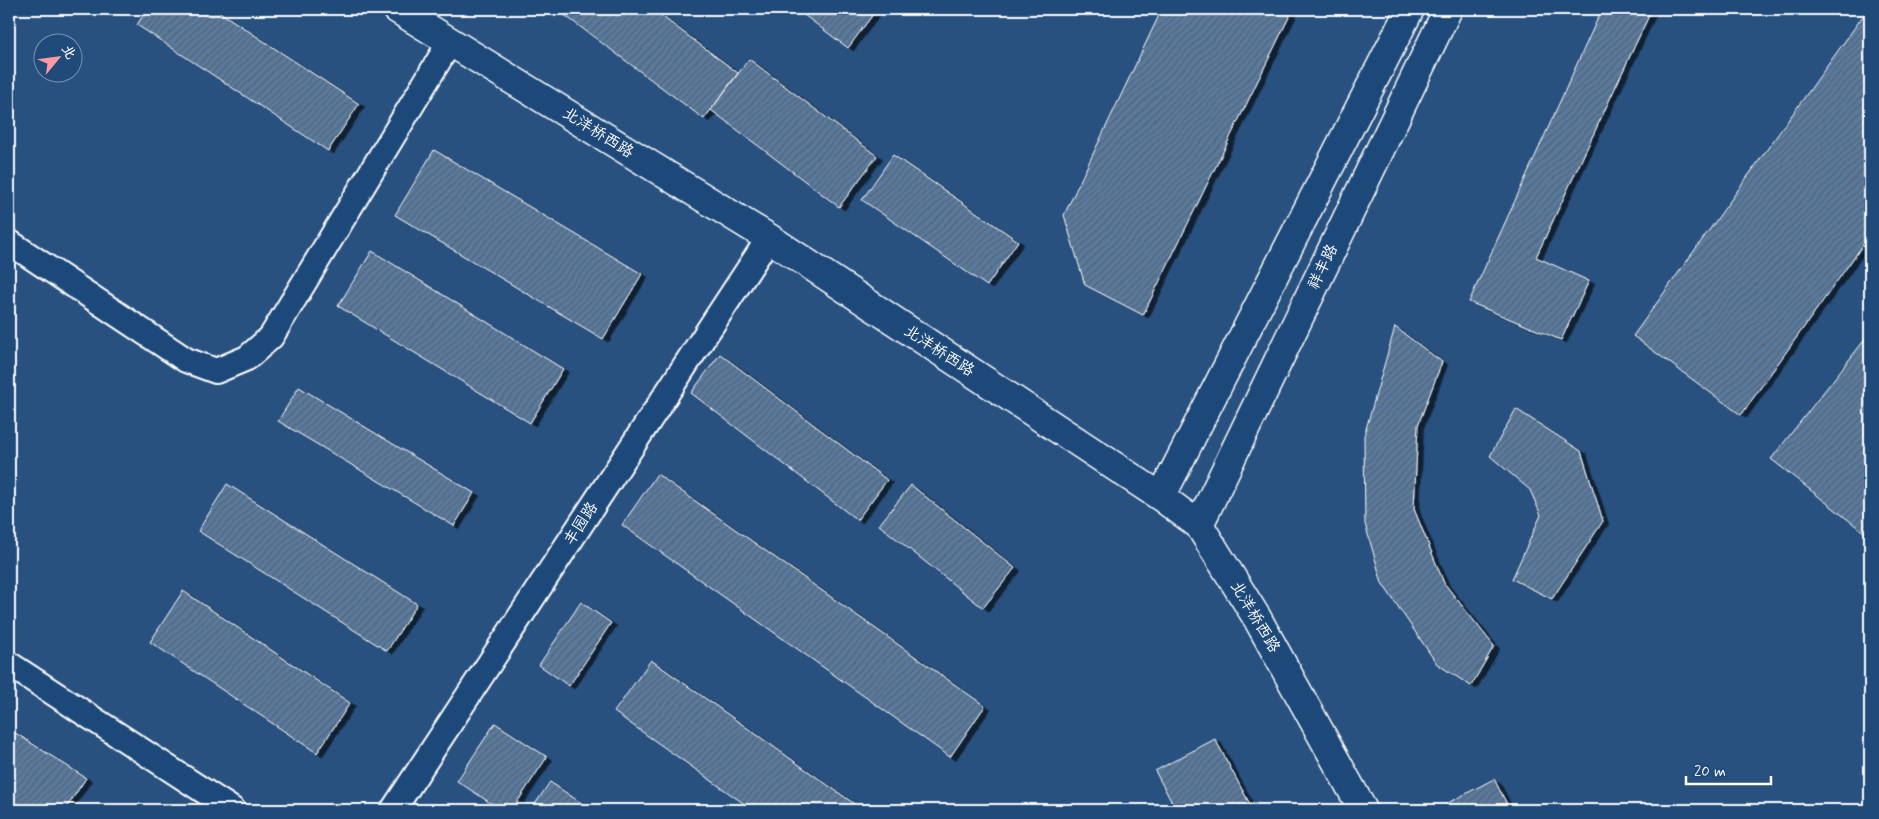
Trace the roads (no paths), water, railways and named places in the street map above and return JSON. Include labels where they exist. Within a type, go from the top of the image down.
[{"type":"main road","name":"北洋桥西路","points":[[396,9],[769,238],[1160,497],[1199,525],[1257,618],[1363,810]]},
{"type":"main road","points":[[1160,497],[1410,9]]},
{"type":"main road","name":"祥丰路","points":[[1199,525],[1448,9]]},
{"type":"street","points":[[9,242],[186,360],[216,370],[247,358],[271,337],[450,42]]},
{"type":"street","name":"丰园路","points":[[392,810],[769,238]]},
{"type":"street","points":[[9,664],[233,810]]}]
